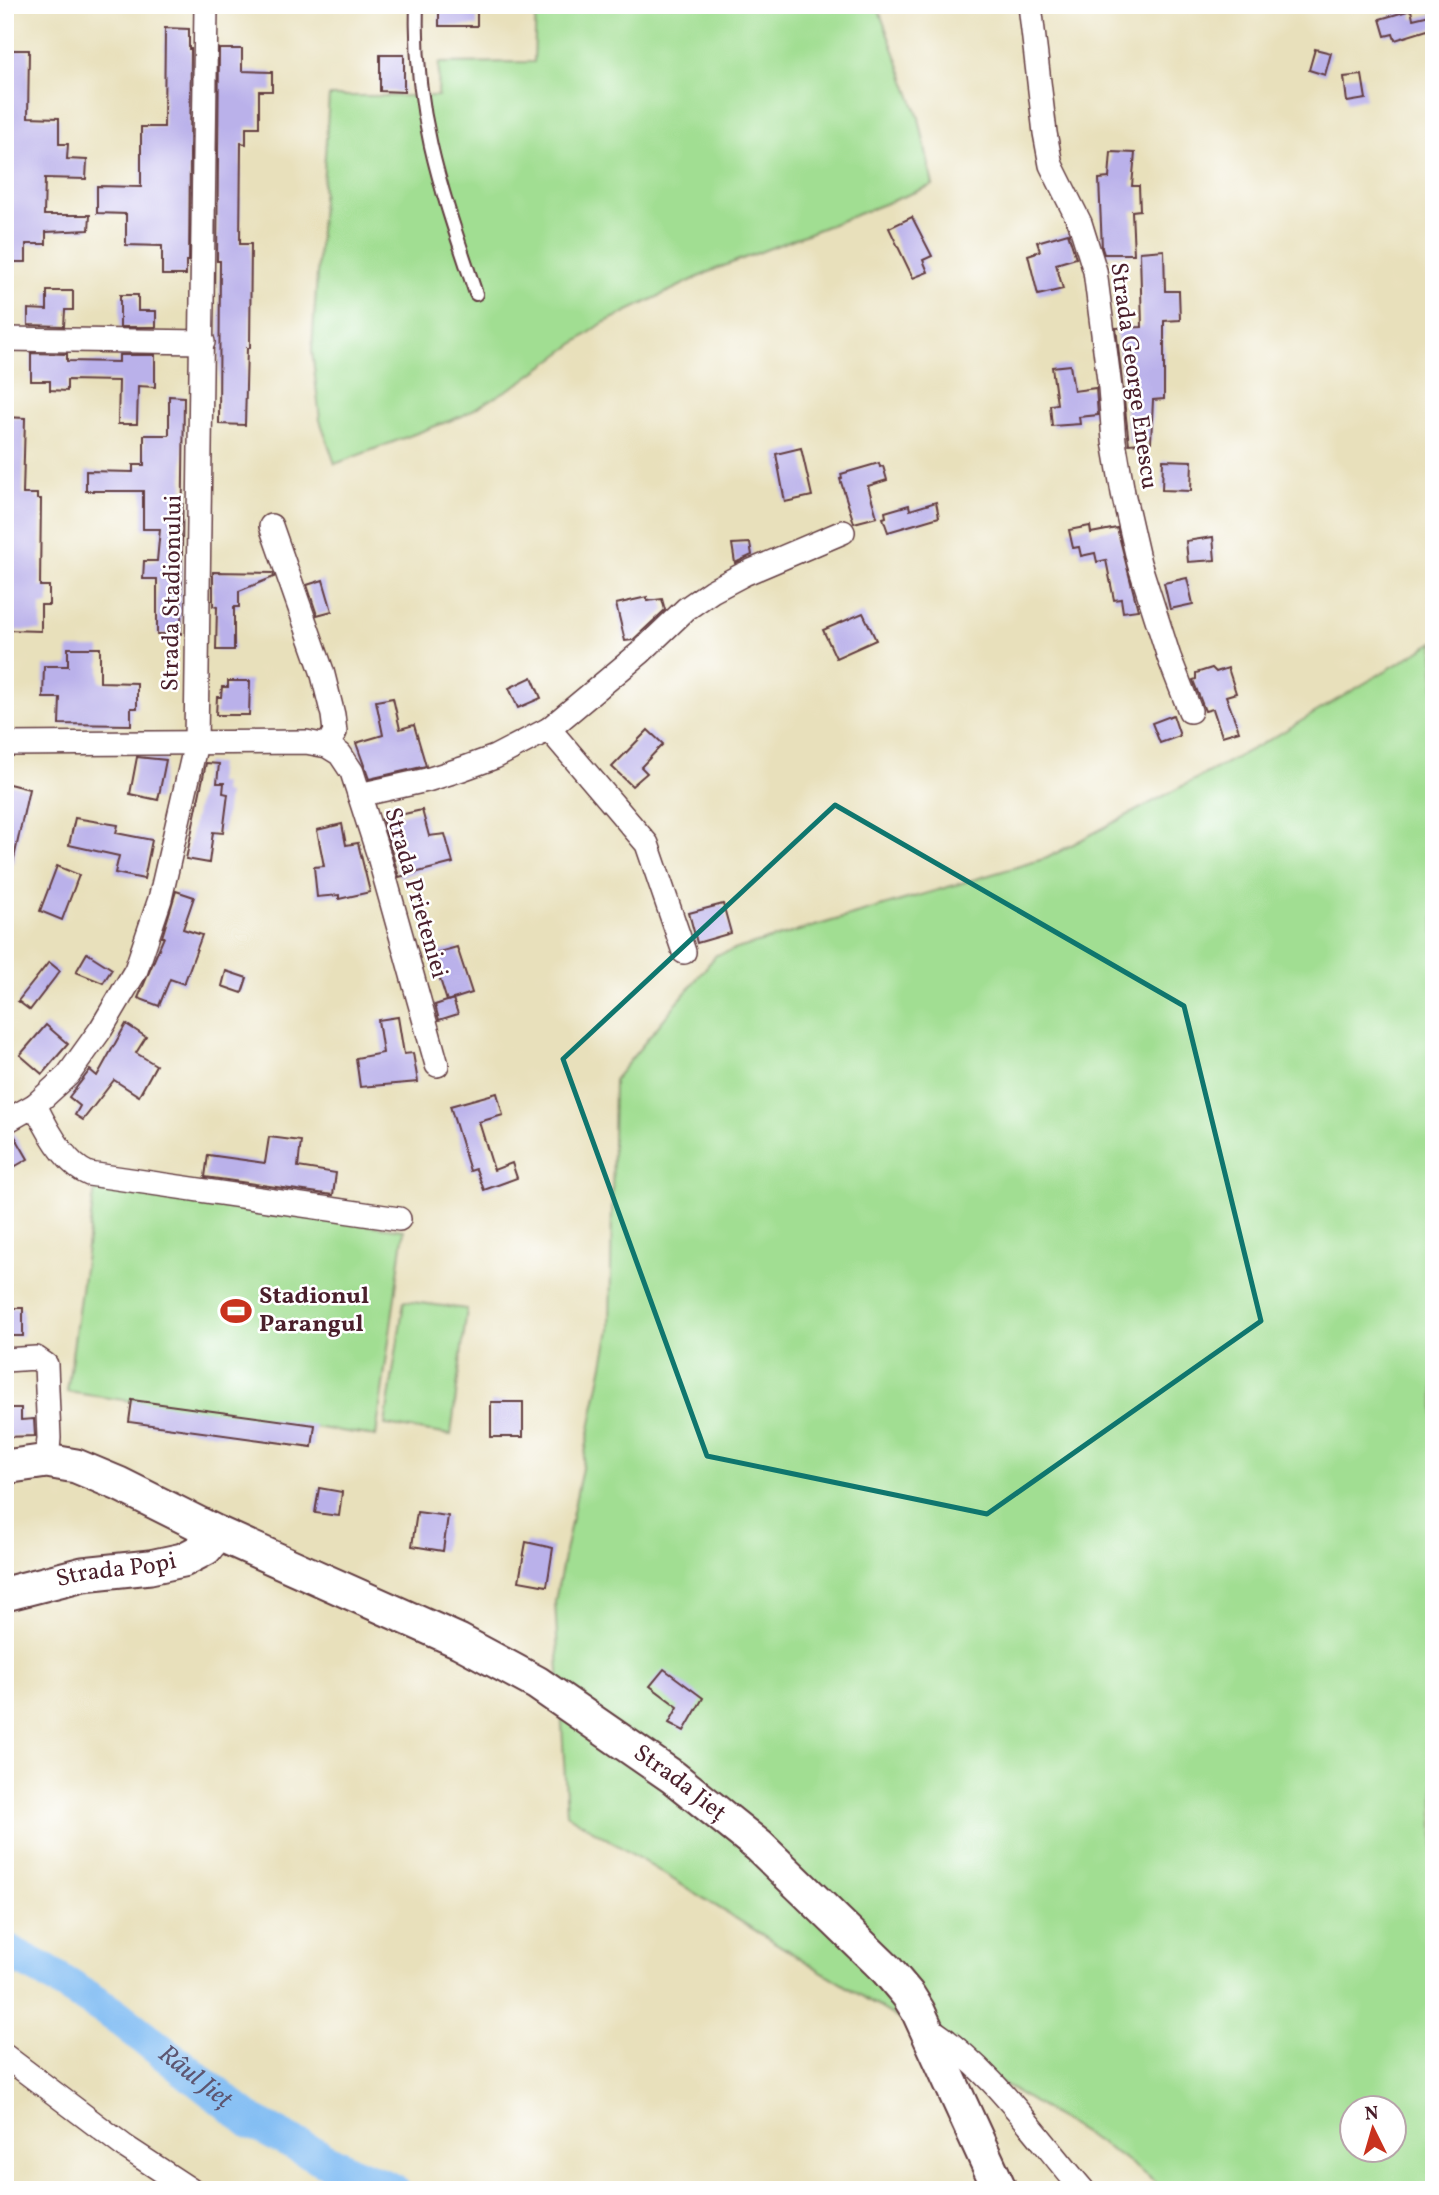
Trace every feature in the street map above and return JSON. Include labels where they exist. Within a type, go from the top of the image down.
[{"type":"main road","name":"Strada Jieț","points":[[5,1467],[47,1461],[76,1466],[119,1484],[217,1533],[459,1641],[537,1683],[673,1777],[759,1846],[887,1970],[908,1995],[1000,2190]]},
{"type":"main road","name":"Strada Popi","points":[[5,1594],[83,1574],[150,1567],[183,1560],[205,1548],[217,1533]]},
{"type":"street","name":"Strada Stadionului","points":[[5,1122],[36,1105],[68,1075],[101,1029],[136,970],[160,899],[196,744],[206,5]]},
{"type":"street","name":"Strada George Enescu","points":[[1030,5],[1051,164],[1080,223],[1095,271],[1114,441],[1133,540],[1169,657],[1190,711]]},
{"type":"street","points":[[5,339],[203,342]]},
{"type":"street","points":[[5,744],[196,744],[260,741],[306,742],[327,746],[335,732],[328,693],[271,526]]},
{"type":"street","points":[[359,795],[462,769],[495,757],[549,729],[640,653],[686,608],[744,574],[843,532]]},
{"type":"street","points":[[549,729],[647,844],[684,952]]},
{"type":"street","name":"Strada Prieteniei","points":[[327,746],[340,754],[352,772],[378,853],[437,1065]]},
{"type":"street","points":[[36,1105],[52,1135],[78,1169],[89,1174],[399,1219]]},
{"type":"street","points":[[5,1360],[36,1358],[46,1365],[49,1438],[47,1461]]},
{"type":"street","points":[[924,2024],[968,2056],[1003,2091],[1083,2190]]},
{"type":"street","points":[[5,2056],[113,2138],[191,2190]]},
{"type":"lane","points":[[416,5],[421,101],[429,146],[476,295]]},
{"type":"highlighted area","points":[[835,805],[1184,1006],[1261,1321],[987,1514],[707,1456],[563,1059]]},
{"type":"green space","points":[[536,5],[877,5],[919,118],[933,185],[711,271],[603,323],[521,382],[462,416],[335,464],[320,420],[312,350],[329,96],[438,96],[439,63],[534,62]]},
{"type":"green space","points":[[1434,642],[1434,2190],[1165,2190],[1122,2157],[567,1814],[555,1601],[610,1330],[614,1080],[716,955],[1047,858],[1271,739]]},
{"type":"green space","name":"Stadionul Parangul","points":[[95,1188],[404,1230],[376,1436],[67,1392]]},
{"type":"green space","points":[[404,1301],[467,1309],[451,1435],[385,1425]]},
{"type":"building","points":[[439,5],[477,5],[477,26],[439,26]]},
{"type":"building","points":[[1411,10],[1413,19],[1434,14],[1434,28],[1395,40],[1393,34],[1385,36],[1380,19]]},
{"type":"building","points":[[165,28],[189,29],[191,49],[189,261],[186,261],[186,275],[162,275],[162,246],[126,245],[126,214],[97,213],[97,186],[141,187],[141,127],[164,127]]},
{"type":"building","points":[[219,49],[242,49],[242,71],[272,72],[272,91],[259,91],[259,127],[246,127],[246,144],[241,143],[240,244],[251,244],[250,348],[247,348],[245,425],[219,424]]},
{"type":"building","points":[[1315,49],[1331,53],[1325,75],[1309,70]]},
{"type":"building","points":[[5,50],[29,50],[28,117],[59,118],[59,144],[68,144],[67,159],[87,160],[86,179],[45,178],[44,215],[90,215],[89,230],[46,232],[46,244],[26,244],[26,262],[5,262]]},
{"type":"building","points":[[380,55],[404,55],[404,92],[380,91]]},
{"type":"building","points":[[1362,75],[1366,99],[1347,102],[1344,77]]},
{"type":"building","points":[[1111,152],[1135,153],[1132,186],[1139,186],[1140,210],[1132,211],[1134,254],[1104,254],[1102,248],[1099,179],[1109,178]]},
{"type":"building","points":[[912,217],[932,256],[923,260],[928,272],[913,278],[889,228]]},
{"type":"building","points":[[1068,233],[1076,258],[1056,264],[1063,289],[1038,295],[1028,255],[1040,251],[1037,242]]},
{"type":"building","points":[[1164,250],[1165,291],[1179,291],[1180,320],[1164,321],[1164,399],[1153,400],[1151,442],[1129,444],[1116,328],[1142,327],[1140,252]]},
{"type":"building","points":[[47,291],[73,291],[73,310],[65,310],[64,326],[28,325],[28,309],[47,310]]},
{"type":"building","points":[[120,295],[138,295],[138,311],[156,311],[156,327],[120,327]]},
{"type":"building","points":[[31,353],[67,354],[67,361],[119,362],[119,355],[155,355],[155,387],[138,386],[137,424],[118,424],[119,381],[67,380],[67,391],[50,390],[50,381],[31,381]]},
{"type":"building","points":[[1070,365],[1074,391],[1096,388],[1098,415],[1079,417],[1080,424],[1052,426],[1050,405],[1057,404],[1052,367]]},
{"type":"building","points":[[169,396],[184,397],[181,634],[157,634],[157,579],[143,579],[144,561],[157,561],[160,529],[143,529],[143,491],[86,491],[86,471],[133,472],[133,465],[144,465],[144,435],[169,435]]},
{"type":"building","points":[[5,417],[25,418],[23,494],[37,494],[37,499],[41,499],[40,586],[49,586],[49,605],[41,605],[41,631],[5,630]]},
{"type":"building","points":[[801,448],[812,496],[785,502],[776,454]]},
{"type":"building","points":[[1163,460],[1192,461],[1191,491],[1162,490]]},
{"type":"building","points":[[879,463],[880,467],[883,466],[887,480],[868,486],[877,517],[854,523],[840,479],[841,474]]},
{"type":"building","points":[[936,502],[939,517],[888,532],[883,518],[886,517],[885,512],[909,505],[910,510]]},
{"type":"building","points":[[1090,526],[1091,533],[1117,528],[1138,610],[1123,612],[1121,599],[1114,600],[1106,560],[1097,562],[1095,553],[1081,556],[1079,547],[1073,548],[1069,530]]},
{"type":"building","points":[[1213,537],[1215,560],[1188,562],[1186,541]]},
{"type":"building","points":[[750,543],[752,555],[735,563],[732,544]]},
{"type":"building","points":[[213,572],[273,573],[274,577],[239,591],[239,607],[234,607],[234,650],[216,650],[217,607],[213,606]]},
{"type":"building","points":[[1187,578],[1193,604],[1170,609],[1164,583]]},
{"type":"building","points":[[323,580],[332,611],[317,615],[307,585]]},
{"type":"building","points":[[647,597],[647,601],[662,599],[665,610],[633,640],[625,641],[616,604]]},
{"type":"building","points":[[863,613],[876,640],[836,658],[823,630]]},
{"type":"building","points":[[68,648],[100,648],[100,682],[137,683],[137,708],[131,708],[131,725],[59,724],[60,698],[43,698],[44,666],[68,666]]},
{"type":"building","points":[[1212,668],[1216,672],[1228,668],[1236,693],[1226,696],[1239,731],[1222,736],[1213,709],[1205,711],[1193,680],[1196,679],[1196,673]]},
{"type":"building","points":[[532,677],[541,698],[518,708],[509,688]]},
{"type":"building","points":[[228,681],[250,681],[249,715],[216,715],[217,697],[221,697],[222,687],[228,687]]},
{"type":"building","points":[[393,698],[400,729],[414,725],[426,766],[369,779],[356,743],[383,735],[376,701]]},
{"type":"building","points":[[1173,715],[1180,736],[1160,743],[1152,723]]},
{"type":"building","points":[[648,730],[663,744],[641,767],[647,773],[632,786],[612,767]]},
{"type":"building","points":[[137,757],[166,760],[158,800],[130,794]]},
{"type":"building","points":[[206,763],[219,764],[217,783],[224,783],[223,793],[228,794],[223,833],[213,832],[209,863],[186,859]]},
{"type":"building","points":[[5,783],[29,789],[13,863],[5,862]]},
{"type":"building","points":[[422,810],[429,836],[445,834],[453,863],[399,877],[382,819]]},
{"type":"building","points":[[75,818],[118,825],[116,833],[152,840],[144,879],[115,873],[119,856],[69,845]]},
{"type":"building","points":[[342,824],[346,845],[358,843],[370,892],[339,899],[339,895],[317,897],[314,867],[324,866],[317,830]]},
{"type":"building","points":[[57,866],[79,875],[62,920],[40,911]]},
{"type":"building","points":[[176,891],[194,897],[183,929],[202,935],[184,984],[170,979],[159,1006],[138,998],[164,937]]},
{"type":"building","points":[[723,904],[731,933],[697,943],[689,913]]},
{"type":"building","points":[[457,947],[472,993],[447,1001],[432,954]]},
{"type":"building","points":[[87,953],[112,969],[103,983],[76,972]]},
{"type":"building","points":[[49,962],[60,971],[30,1010],[18,1001]]},
{"type":"building","points":[[226,971],[247,978],[242,993],[222,986]]},
{"type":"building","points":[[453,999],[458,1014],[439,1020],[435,1005]]},
{"type":"building","points":[[398,1017],[404,1054],[413,1053],[418,1082],[360,1087],[356,1058],[383,1053],[378,1020]]},
{"type":"building","points":[[126,1024],[146,1037],[136,1053],[156,1065],[139,1096],[114,1080],[83,1120],[75,1115],[80,1106],[69,1097],[90,1070],[97,1076]]},
{"type":"building","points":[[46,1025],[68,1044],[42,1074],[20,1055]]},
{"type":"building","points":[[497,1093],[503,1115],[479,1122],[494,1170],[512,1163],[517,1178],[484,1190],[476,1169],[470,1171],[450,1106]]},
{"type":"building","points":[[13,1133],[28,1159],[5,1172],[5,1136]]},
{"type":"building","points":[[269,1137],[301,1141],[298,1167],[336,1173],[333,1195],[205,1177],[208,1155],[265,1163]]},
{"type":"building","points":[[5,1308],[23,1308],[23,1336],[5,1336]]},
{"type":"building","points":[[132,1400],[315,1425],[312,1447],[129,1422]]},
{"type":"building","points":[[491,1402],[523,1402],[523,1437],[491,1437]]},
{"type":"building","points":[[5,1408],[21,1408],[21,1420],[34,1419],[35,1436],[5,1437]]},
{"type":"building","points":[[319,1488],[342,1492],[339,1516],[315,1513]]},
{"type":"building","points":[[417,1512],[448,1516],[443,1551],[412,1546]]},
{"type":"building","points":[[526,1542],[553,1548],[547,1586],[519,1581]]},
{"type":"building","points":[[664,1669],[703,1698],[684,1731],[669,1723],[678,1707],[650,1686]]},
{"type":"waterway","name":"Râul Jieț","points":[[5,1950],[43,1970],[118,2017],[252,2122],[353,2174],[392,2190]]},
{"type":"place","name":"Stadionul Parangul","points":[[236,1311]]}]
